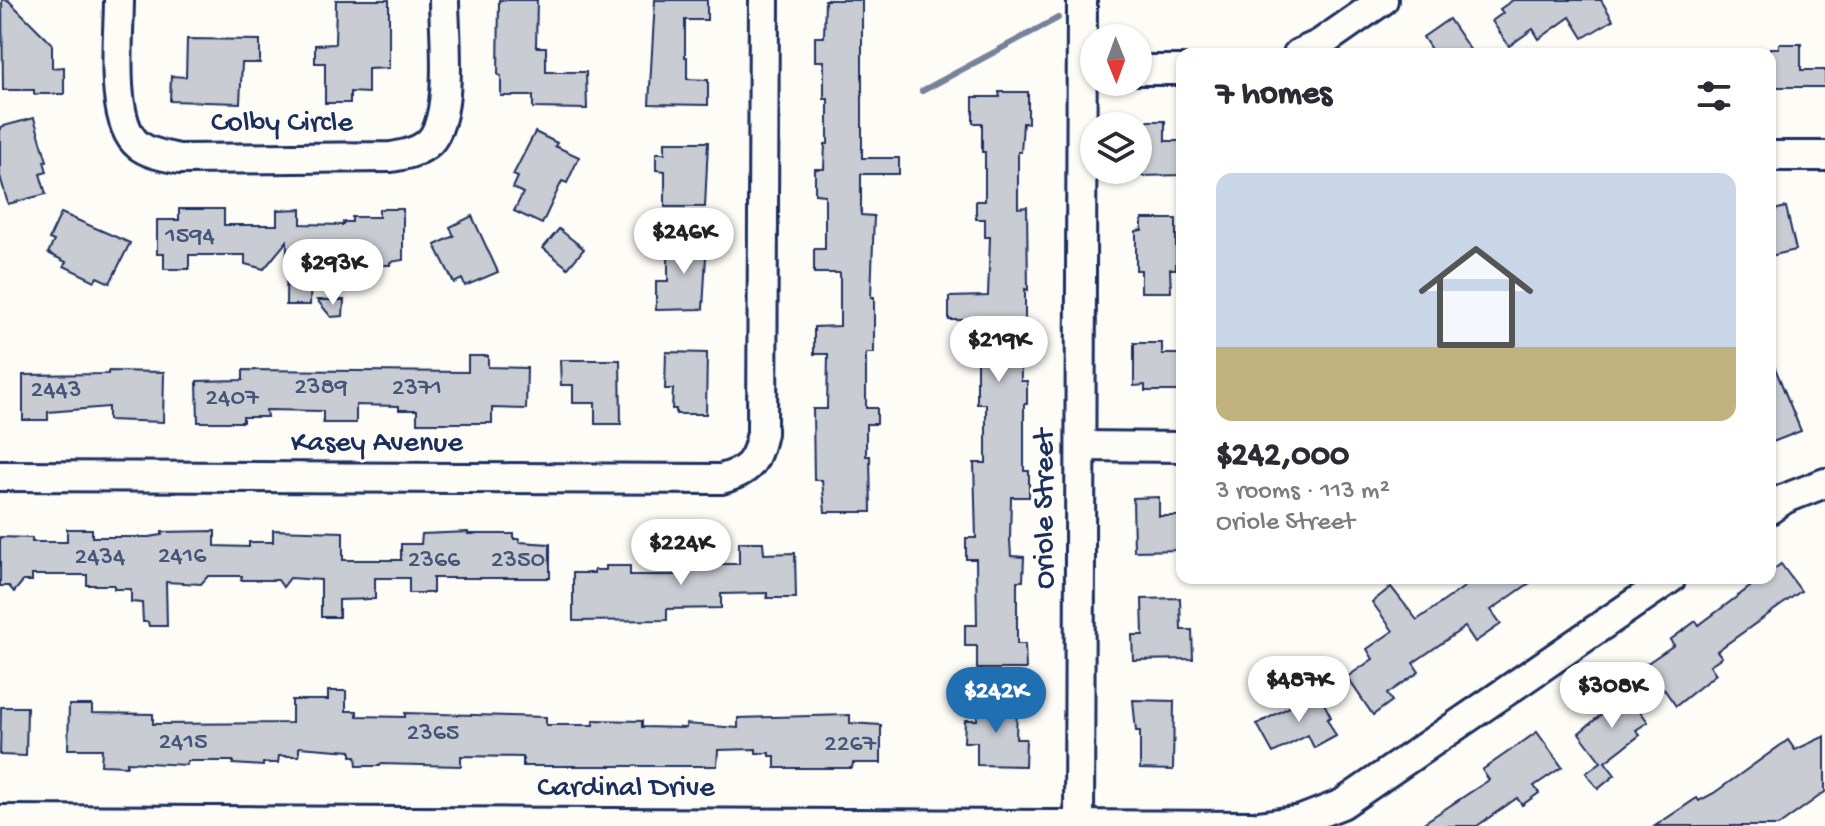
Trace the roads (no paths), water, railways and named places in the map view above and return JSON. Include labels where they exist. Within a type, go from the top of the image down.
[{"type":"street","name":"Colby Circle","points":[[119,0],[119,107],[125,129],[138,145],[159,155],[179,159],[391,157],[410,154],[428,144],[439,128],[444,108],[444,0]]},
{"type":"street","name":"Kasey Avenue","points":[[0,476],[721,479],[736,475],[750,466],[758,452],[762,433],[764,0]]},
{"type":"street","name":"Oriole Street","points":[[1082,0],[1084,24]]},
{"type":"street","points":[[1311,48],[1383,0]]},
{"type":"street","points":[[1152,70],[1176,70]]},
{"type":"street","name":"Oriole Street","points":[[1079,826],[1081,446],[1087,96]]},
{"type":"street","points":[[1776,156],[1825,156]]},
{"type":"street","points":[[1081,446],[1176,447]]},
{"type":"street","points":[[1776,505],[1825,483]]},
{"type":"street","points":[[1258,826],[1301,820],[1342,804],[1662,584]]},
{"type":"street","name":"Cardinal Drive","points":[[0,820],[85,823],[1251,826]]},
{"type":"waterway","points":[[922,91],[1058,18]]}]
